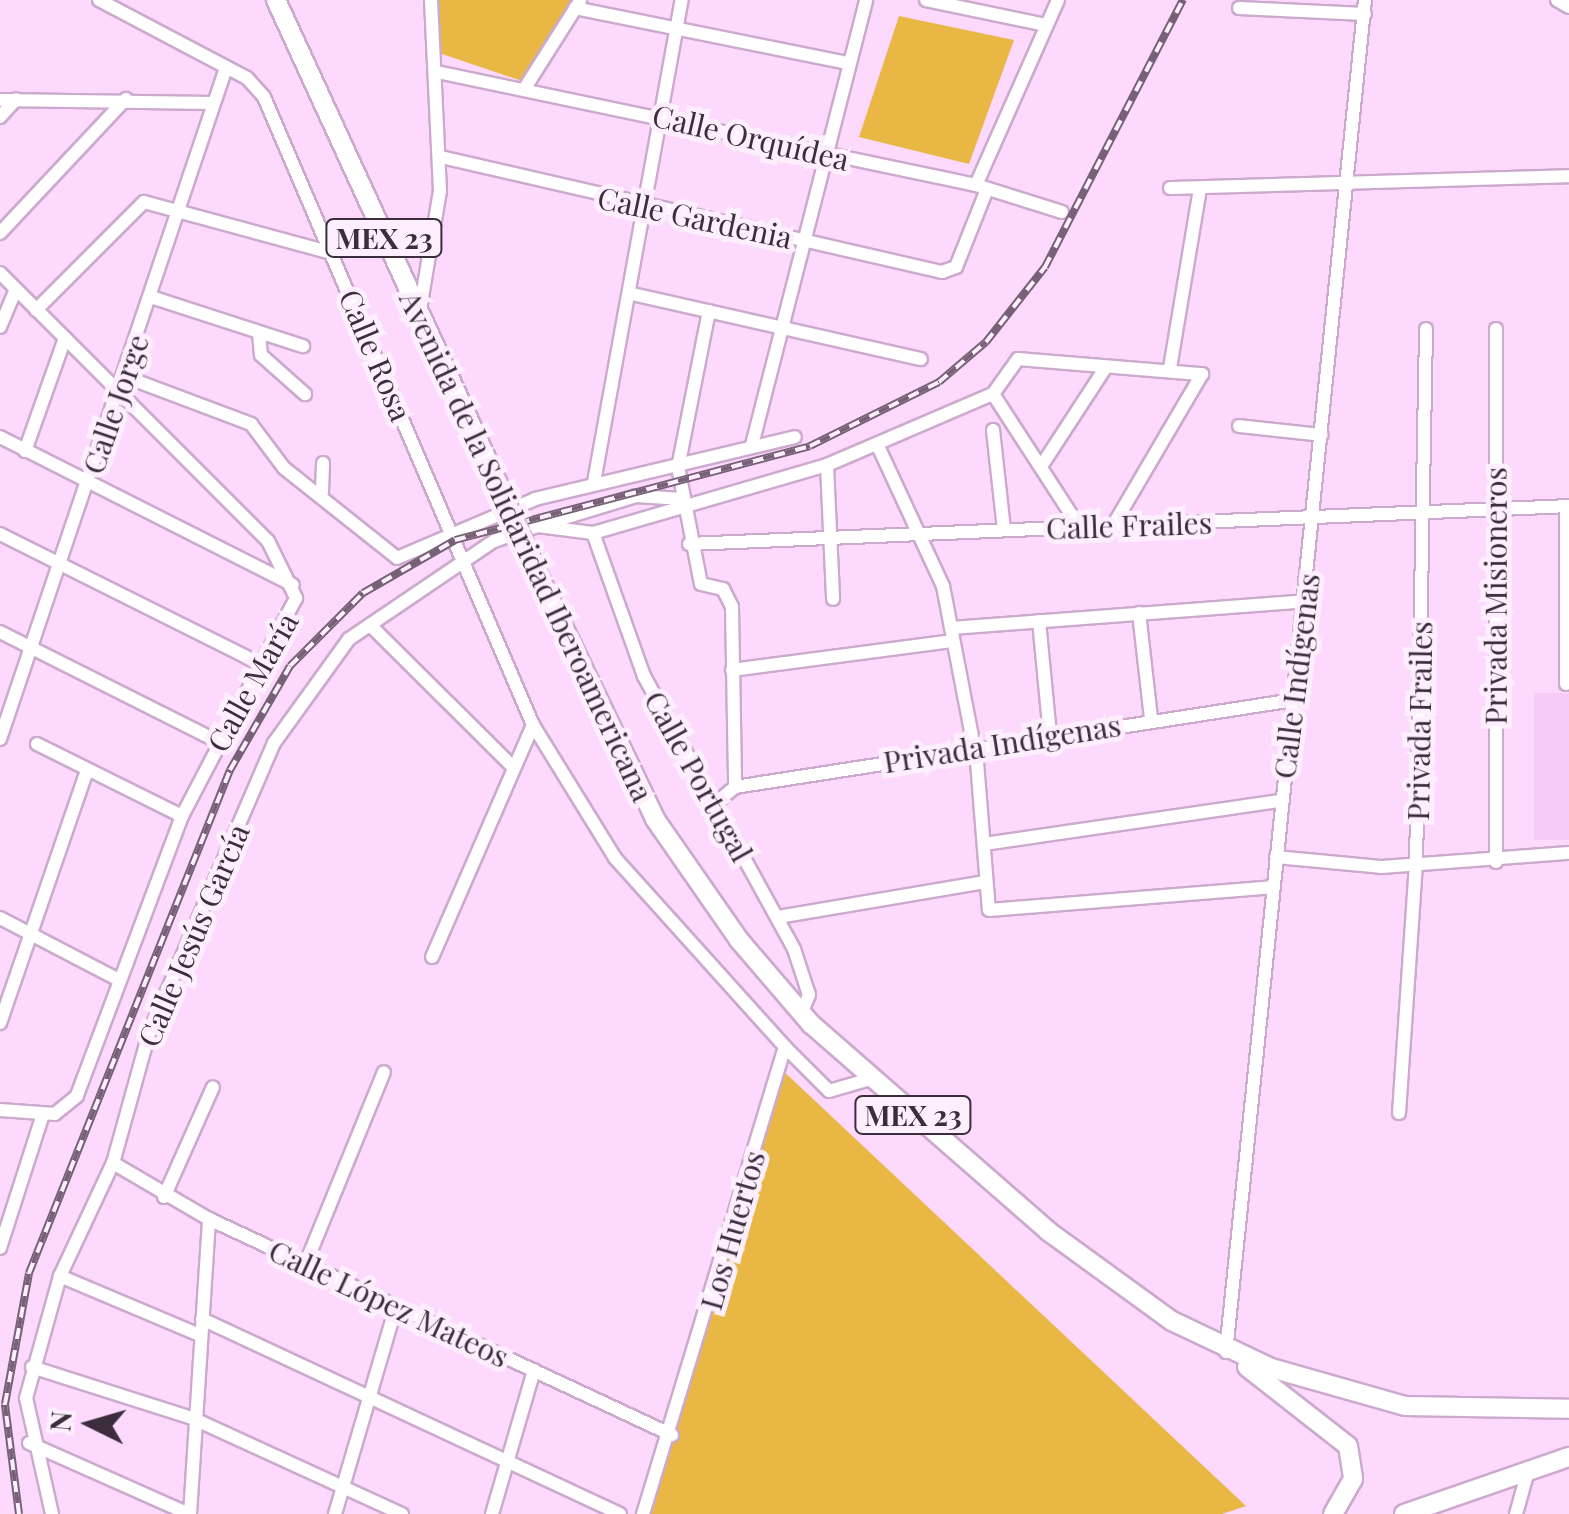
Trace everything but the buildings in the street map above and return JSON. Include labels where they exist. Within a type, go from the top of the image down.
[{"type":"highway","name":"Avenida de la Solidaridad Iberoamericana","points":[[276,0],[535,568],[655,819],[801,1014],[870,1079],[1079,1256],[1226,1352],[1405,1406],[1569,1409]]},
{"type":"highway","points":[[1226,1352],[1342,1435],[1354,1469],[1333,1514]]},
{"type":"highway","points":[[1404,1514],[1569,1457]]},
{"type":"street","name":"Calle Rosa","points":[[99,0],[226,68],[264,97],[444,515],[456,529]]},
{"type":"street","points":[[419,316],[441,157],[431,0]]},
{"type":"street","points":[[594,482],[632,294],[640,206],[682,0]]},
{"type":"street","points":[[752,445],[866,0]]},
{"type":"street","points":[[926,0],[1041,24]]},
{"type":"street","points":[[982,187],[1041,24],[1058,0]]},
{"type":"street","points":[[525,88],[578,4],[676,32],[849,63]]},
{"type":"street","points":[[1240,8],[1365,7]]},
{"type":"street","name":"Calle Indígenas","points":[[1226,1352],[1280,801],[1316,518],[1365,7]]},
{"type":"street","name":"Calle Jorge","points":[[0,738],[2,723],[124,384],[226,68]]},
{"type":"street","name":"Calle Orquídea","points":[[437,72],[982,187],[1062,212]]},
{"type":"street","points":[[0,233],[126,98]]},
{"type":"street","points":[[0,100],[126,98],[213,103]]},
{"type":"street","points":[[0,116],[16,99]]},
{"type":"street","name":"Calle Gardenia","points":[[441,157],[640,206],[950,272],[982,187]]},
{"type":"street","points":[[1170,188],[1569,176]]},
{"type":"street","points":[[1170,368],[1200,188]]},
{"type":"street","points":[[36,310],[136,207],[177,212],[332,253]]},
{"type":"street","name":"Calle María","points":[[0,273],[65,338],[124,384],[268,541],[296,586],[291,620],[261,664],[182,816],[117,979],[77,1096],[49,1114],[7,1203],[0,1248]]},
{"type":"street","points":[[0,327],[16,289]]},
{"type":"street","points":[[632,294],[921,358]]},
{"type":"street","points":[[151,298],[302,346]]},
{"type":"street","points":[[709,311],[678,466],[688,544],[700,584],[729,595],[735,787],[716,803]]},
{"type":"street","name":"Privada Frailes","points":[[1399,1113],[1416,866],[1426,328]]},
{"type":"street","name":"Privada Misioneros","points":[[1496,329],[1496,862]]},
{"type":"street","points":[[260,333],[261,355],[306,394]]},
{"type":"street","points":[[25,451],[65,338]]},
{"type":"street","points":[[538,526],[594,533],[684,502],[827,464],[878,446],[993,394],[1018,359],[1197,370],[1201,382],[1114,526]]},
{"type":"street","points":[[1042,464],[1106,367]]},
{"type":"street","points":[[124,384],[251,424],[284,468],[322,492],[396,558],[456,529],[594,482],[796,437]]},
{"type":"street","points":[[993,394],[1080,528]]},
{"type":"street","points":[[1240,426],[1322,436]]},
{"type":"street","points":[[993,430],[1004,530]]},
{"type":"street","points":[[0,437],[296,586]]},
{"type":"street","points":[[878,446],[920,533],[952,635],[973,747],[986,882],[994,914],[1272,887]]},
{"type":"street","points":[[322,492],[324,463]]},
{"type":"street","points":[[827,464],[833,599]]},
{"type":"street","name":"Calle Jesús García","points":[[52,1514],[29,1443],[32,1367],[60,1276],[113,1163],[149,1033],[274,743],[349,639],[466,558],[538,526],[636,496],[684,502]]},
{"type":"street","points":[[1566,684],[1568,506]]},
{"type":"street","name":"Calle Frailes","points":[[688,544],[832,534],[1080,528],[1568,506]]},
{"type":"street","points":[[456,529],[533,726],[616,858],[829,1091],[870,1079]]},
{"type":"street","name":"Calle Portugal","points":[[594,533],[644,676],[778,917],[809,995],[801,1014]]},
{"type":"street","points":[[0,534],[261,664]]},
{"type":"street","points":[[732,670],[1039,621],[1306,601]]},
{"type":"street","points":[[1139,613],[1151,719]]},
{"type":"street","points":[[1039,621],[1050,736]]},
{"type":"street","points":[[372,626],[512,766]]},
{"type":"street","points":[[0,632],[218,742]]},
{"type":"street","name":"Privada Indígenas","points":[[735,787],[1151,719],[1294,700]]},
{"type":"street","points":[[432,957],[512,766],[533,726]]},
{"type":"street","points":[[37,744],[86,773],[182,816]]},
{"type":"street","points":[[0,1023],[86,773]]},
{"type":"street","points":[[984,844],[1280,801]]},
{"type":"street","points":[[1276,857],[1416,866],[1569,853]]},
{"type":"street","points":[[778,917],[986,882]]},
{"type":"street","points":[[0,918],[117,979]]},
{"type":"street","name":"Los Huertos","points":[[643,1514],[672,1435],[785,1047]]},
{"type":"street","points":[[306,1263],[384,1072]]},
{"type":"street","points":[[164,1197],[214,1087]]},
{"type":"street","points":[[0,1110],[49,1114]]},
{"type":"street","name":"Calle López Mateos","points":[[113,1163],[164,1197],[672,1435]]},
{"type":"street","points":[[29,1443],[189,1514],[192,1418],[210,1219]]},
{"type":"street","points":[[60,1276],[200,1335]]},
{"type":"street","points":[[335,1514],[396,1307]]},
{"type":"street","points":[[202,1319],[620,1514]]},
{"type":"street","points":[[32,1367],[192,1418],[402,1514]]},
{"type":"street","points":[[492,1514],[534,1370]]},
{"type":"street","points":[[1516,1514],[1528,1471]]},
{"type":"shaded area","points":[[437,0],[576,0],[522,81],[442,54]]},
{"type":"shaded area","points":[[899,16],[1014,40],[969,164],[859,137]]},
{"type":"shaded area","points":[[1534,693],[1569,693],[1569,840],[1534,840]]},
{"type":"shaded area","points":[[779,1067],[1246,1506],[1222,1514],[651,1514]]},
{"type":"railway","points":[[19,1514],[5,1404],[29,1273],[230,770],[290,666],[363,593],[455,540],[810,446],[939,382],[986,342],[1045,267],[1183,0]]}]
